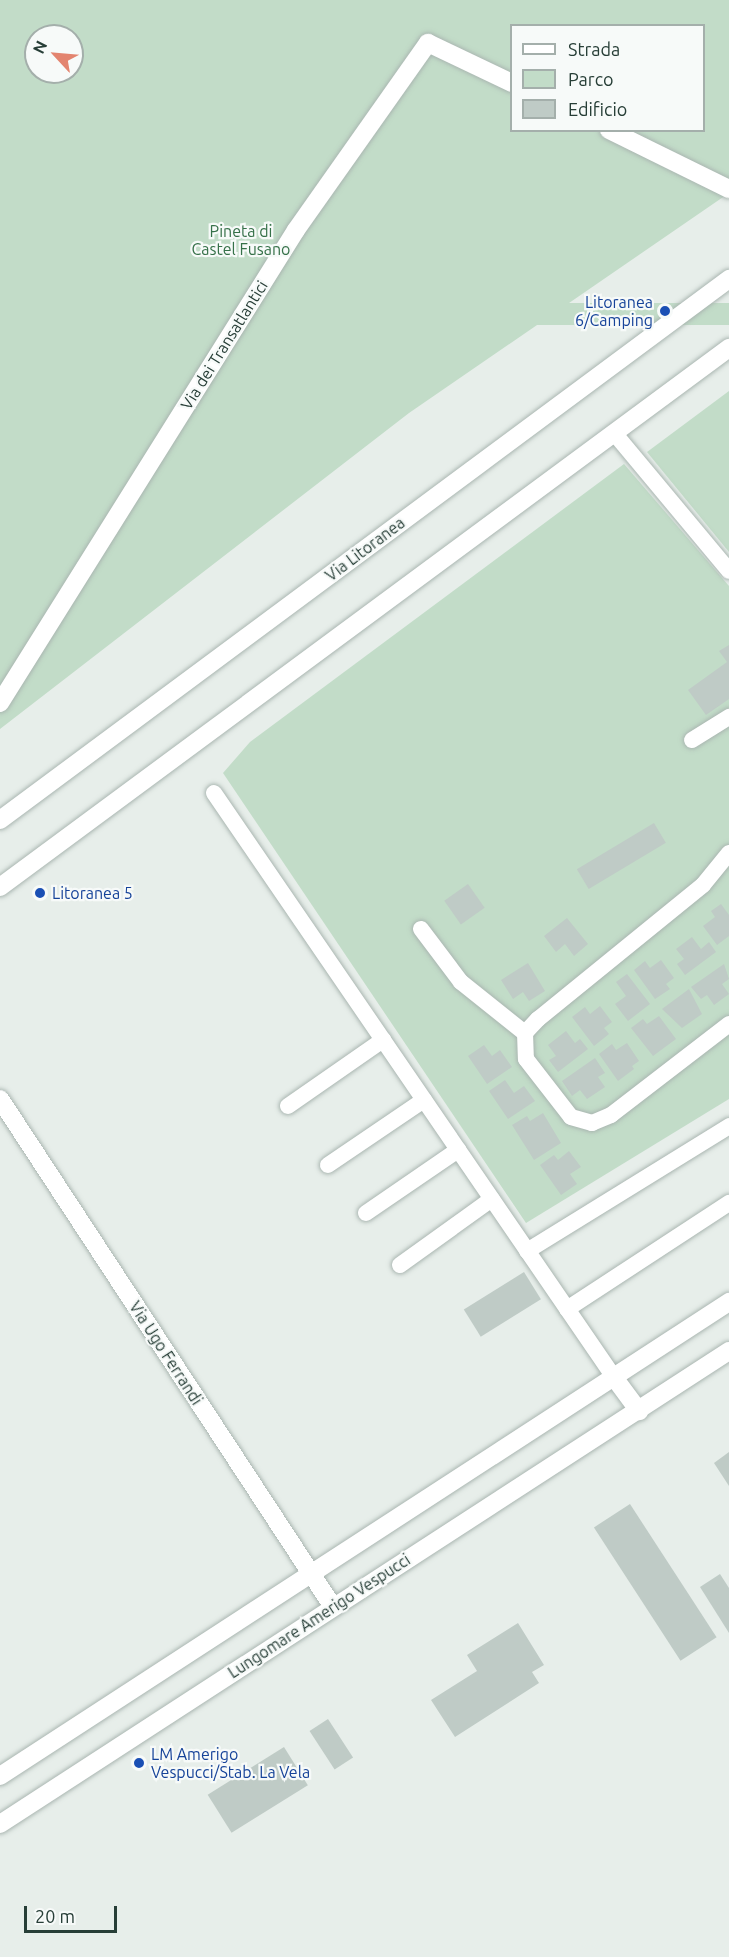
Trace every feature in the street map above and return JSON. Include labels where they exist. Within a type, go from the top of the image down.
[{"type":"street","name":"Via dei Transatlantici","points":[[0,703],[296,230],[428,43],[510,82]]},
{"type":"street","points":[[613,132],[729,189]]},
{"type":"street","name":"Via Litoranea","points":[[0,820],[729,279]]},
{"type":"street","points":[[0,887],[729,348]]},
{"type":"street","name":"Via Ugo Ferrandi","points":[[0,1100],[333,1607]]},
{"type":"street","points":[[0,1776],[729,1302]]},
{"type":"street","name":"Lungomare Amerigo Vespucci","points":[[0,1824],[729,1351]]},
{"type":"street","points":[[613,1376],[639,1410]]},
{"type":"lane","points":[[615,434],[729,571]]},
{"type":"lane","points":[[692,741],[729,717]]},
{"type":"lane","points":[[214,793],[613,1376]]},
{"type":"lane","points":[[525,1033],[703,885],[729,853]]},
{"type":"lane","points":[[421,929],[461,982],[525,1033],[526,1059],[555,1100],[571,1117],[592,1123],[611,1115],[729,1024]]},
{"type":"lane","points":[[288,1106],[383,1040]]},
{"type":"lane","points":[[328,1165],[424,1100]]},
{"type":"lane","points":[[527,1251],[729,1126]]},
{"type":"lane","points":[[366,1213],[458,1150]]},
{"type":"lane","points":[[400,1265],[492,1199]]},
{"type":"lane","points":[[567,1309],[729,1203]]},
{"type":"green space","name":"Pineta di Castel Fusano","points":[[0,0],[729,0],[729,193],[409,413],[0,729]]},
{"type":"green space","points":[[0,303],[729,303],[729,325],[0,325]]},
{"type":"green space","points":[[729,391],[729,552],[647,452]]},
{"type":"green space","points":[[624,464],[729,586],[729,1099],[526,1223],[223,773],[250,742]]},
{"type":"building","points":[[729,645],[729,699],[706,715],[688,690],[727,662],[719,651]]},
{"type":"building","points":[[654,823],[666,843],[589,889],[577,869]]},
{"type":"building","points":[[468,884],[485,908],[461,924],[444,901]]},
{"type":"building","points":[[721,904],[729,915],[729,936],[717,945],[703,926],[715,917],[711,911]]},
{"type":"building","points":[[567,918],[588,944],[574,956],[565,944],[556,952],[544,936]]},
{"type":"building","points":[[692,937],[701,949],[709,942],[716,952],[685,975],[677,964],[684,959],[676,949]]},
{"type":"building","points":[[661,960],[674,978],[666,984],[670,989],[655,999],[634,970],[645,961],[650,968]]},
{"type":"building","points":[[528,963],[545,991],[529,1001],[523,992],[513,999],[501,980]]},
{"type":"building","points":[[724,964],[729,979],[722,984],[729,994],[714,1005],[707,995],[701,999],[691,987]]},
{"type":"building","points":[[627,974],[650,1004],[628,1021],[615,1004],[626,996],[616,982]]},
{"type":"building","points":[[689,989],[702,1014],[682,1028],[662,1009]]},
{"type":"building","points":[[600,1006],[612,1022],[604,1028],[609,1034],[594,1046],[572,1017],[585,1007],[590,1014]]},
{"type":"building","points":[[659,1016],[676,1039],[653,1056],[631,1028],[643,1019],[647,1024]]},
{"type":"building","points":[[566,1031],[575,1043],[580,1039],[588,1049],[558,1072],[549,1060],[556,1056],[548,1045]]},
{"type":"building","points":[[627,1043],[639,1061],[632,1066],[634,1069],[618,1081],[599,1054],[612,1044],[616,1050]]},
{"type":"building","points":[[484,1045],[492,1056],[500,1050],[512,1067],[487,1084],[468,1056]]},
{"type":"building","points":[[595,1058],[605,1073],[598,1077],[605,1087],[587,1099],[580,1090],[572,1096],[562,1081]]},
{"type":"building","points":[[505,1080],[514,1093],[524,1086],[535,1101],[508,1119],[489,1091]]},
{"type":"building","points":[[543,1113],[561,1143],[534,1160],[512,1125],[527,1116],[530,1121]]},
{"type":"building","points":[[569,1151],[581,1167],[570,1174],[577,1184],[561,1195],[540,1165],[554,1155],[558,1160]]},
{"type":"building","points":[[524,1272],[541,1299],[481,1337],[464,1310]]},
{"type":"building","points":[[729,1452],[729,1486],[714,1463]]},
{"type":"building","points":[[630,1504],[717,1637],[681,1661],[594,1527]]},
{"type":"building","points":[[720,1574],[729,1588],[729,1633],[700,1587]]},
{"type":"building","points":[[518,1623],[544,1665],[532,1672],[539,1683],[455,1737],[431,1700],[477,1671],[467,1655]]},
{"type":"building","points":[[328,1719],[353,1758],[335,1770],[310,1731]]},
{"type":"building","points":[[284,1747],[308,1785],[232,1833],[208,1795]]},
{"type":"place","name":"Litoranea 6/Camping","points":[[665,311]]},
{"type":"place","name":"Litoranea 5","points":[[40,893]]},
{"type":"place","name":"LM Amerigo Vespucci/Stab. La Vela","points":[[139,1763]]}]
